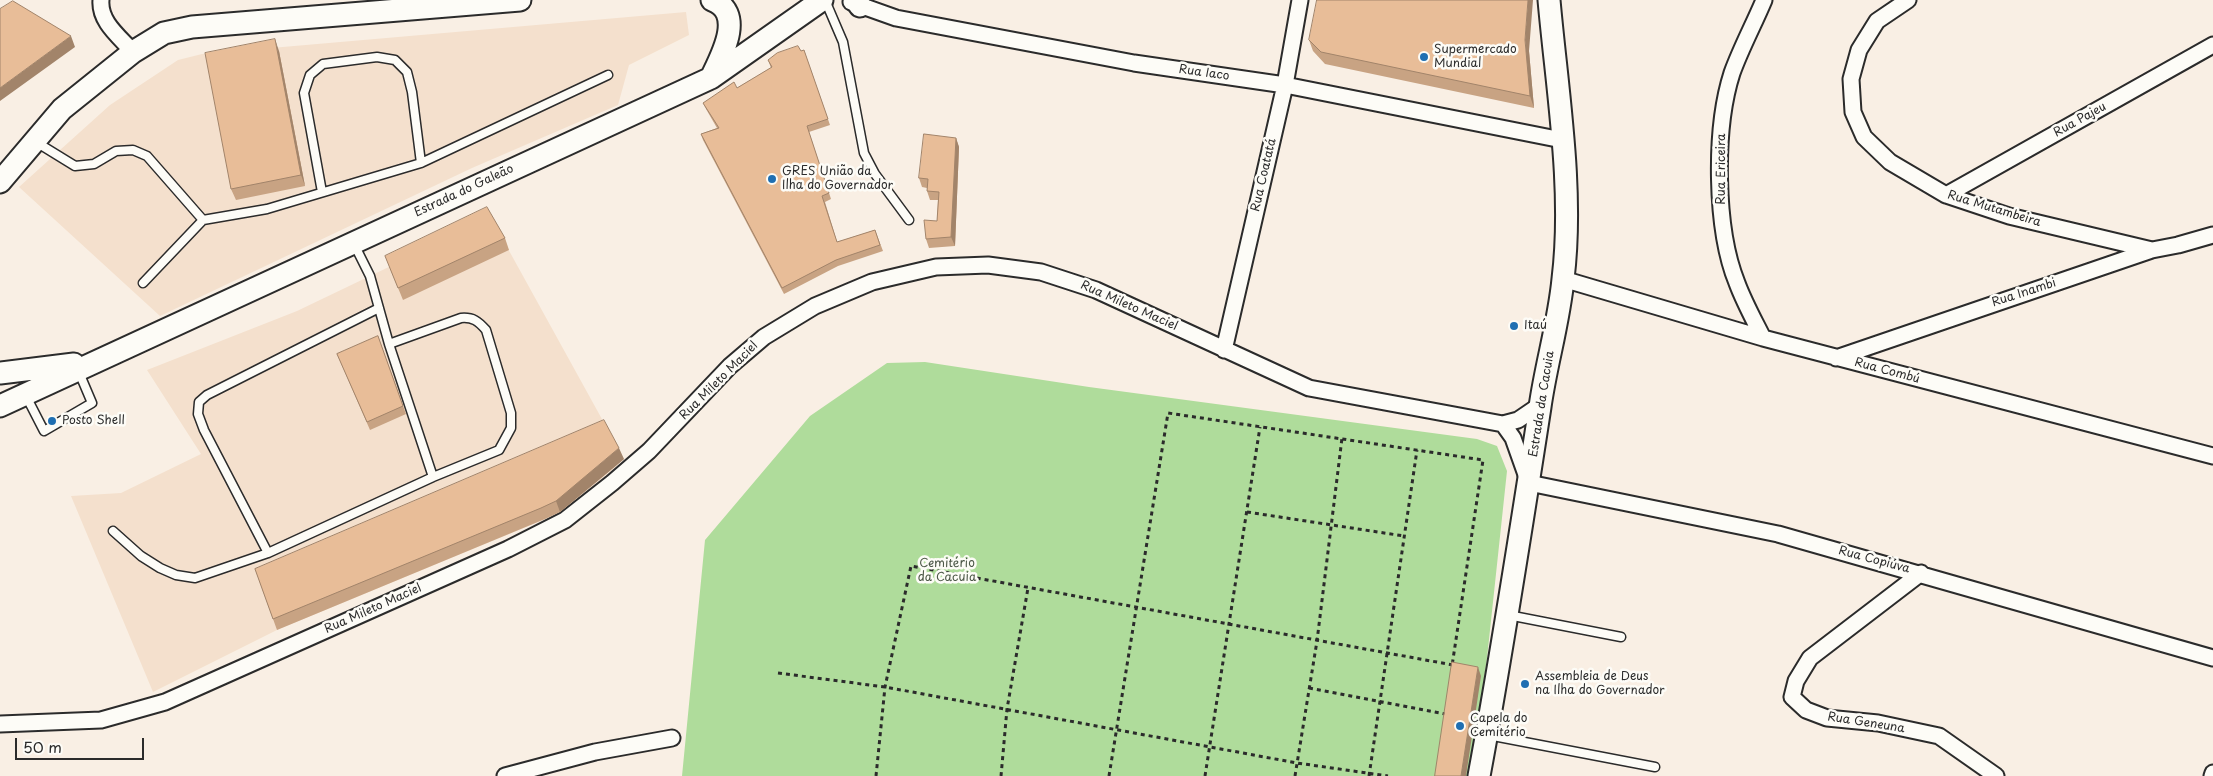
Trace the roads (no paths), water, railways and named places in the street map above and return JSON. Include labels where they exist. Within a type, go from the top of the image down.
[{"type":"main road","points":[[0,182],[62,110],[133,52],[164,33],[192,27],[520,0]]},
{"type":"main road","points":[[711,78],[726,44],[730,28],[727,14],[717,2],[712,0]]},
{"type":"main road","name":"Estrada do Galeão","points":[[0,406],[711,78],[823,0]]},
{"type":"main road","name":"Estrada da Cacuia","points":[[1479,776],[1508,615],[1540,405],[1564,279],[1566,211],[1562,140],[1548,0]]},
{"type":"main road","points":[[0,373],[86,365]]},
{"type":"street","points":[[101,0],[100,7],[105,22],[133,52]]},
{"type":"street","name":"Rua Coatatá","points":[[1224,350],[1285,85],[1300,0]]},
{"type":"street","name":"Rua Ericeira","points":[[1763,338],[1736,282],[1727,244],[1720,202],[1720,134],[1732,74],[1764,0]]},
{"type":"street","name":"Rua Mutambeira","points":[[1908,0],[1877,21],[1859,50],[1851,79],[1853,112],[1864,137],[1890,162],[1946,195],[2009,216],[2152,250]]},
{"type":"street","name":"Rua Iaco","points":[[855,2],[896,18],[1134,63],[1285,85],[1562,140]]},
{"type":"street","name":"Rua Pajeu","points":[[1946,195],[2213,45]]},
{"type":"street","name":"Rua Inambi","points":[[1836,358],[2152,250],[2213,235]]},
{"type":"street","name":"Rua Mileto Maciel","points":[[0,724],[101,720],[165,702],[508,549],[565,520],[612,483],[649,451],[730,366],[764,337],[815,306],[872,282],[936,267],[988,265],[1041,272],[1096,290],[1309,388],[1503,424]]},
{"type":"street","name":"Rua Combú","points":[[1564,279],[1836,358],[2213,456]]},
{"type":"street","points":[[1529,484],[1513,438],[1503,424],[1518,420],[1540,405]]},
{"type":"street","name":"Rua Copiúva","points":[[1529,484],[1778,534],[1921,573],[2213,658]]},
{"type":"street","name":"Rua Geneuna","points":[[1921,573],[1810,658],[1796,681],[1792,697],[1806,710],[1827,718],[1878,723],[1939,736],[1996,776]]},
{"type":"street","points":[[505,776],[595,752],[672,738]]},
{"type":"lane","points":[[823,0],[843,42],[864,153],[875,174],[909,220]]},
{"type":"lane","points":[[322,192],[304,93],[310,74],[323,64],[378,57],[395,60],[407,72],[412,92],[421,163]]},
{"type":"lane","points":[[143,283],[203,220],[267,209],[421,163],[608,75]]},
{"type":"lane","points":[[35,141],[75,166],[94,164],[116,151],[133,150],[147,156],[203,220]]},
{"type":"lane","points":[[353,242],[370,276],[389,344],[433,477]]},
{"type":"lane","points":[[268,553],[204,430],[198,414],[199,402],[207,395],[379,308]]},
{"type":"lane","points":[[113,531],[141,556],[160,568],[185,577],[195,578],[268,553],[433,477],[499,450],[511,428],[511,413],[486,330],[478,321],[470,317],[461,318],[389,344]]},
{"type":"lane","points":[[25,394],[44,431],[92,403],[86,365]]},
{"type":"lane","points":[[1508,615],[1621,637]]},
{"type":"lane","points":[[1486,735],[1655,767]]},
{"type":"place","name":"Supermercado Mundial","points":[[1424,57]]},
{"type":"place","name":"GRES União da Ilha do Governador","points":[[772,179]]},
{"type":"place","name":"Itaú","points":[[1514,326]]},
{"type":"place","name":"Posto Shell","points":[[52,421]]},
{"type":"place","name":"Assembleia de Deus na Ilha do Governador","points":[[1525,684]]},
{"type":"place","name":"Capela do Cemitério","points":[[1460,726]]},
{"type":"park label","name":"Cemitério da Cacuia","points":[[947,571]]}]
